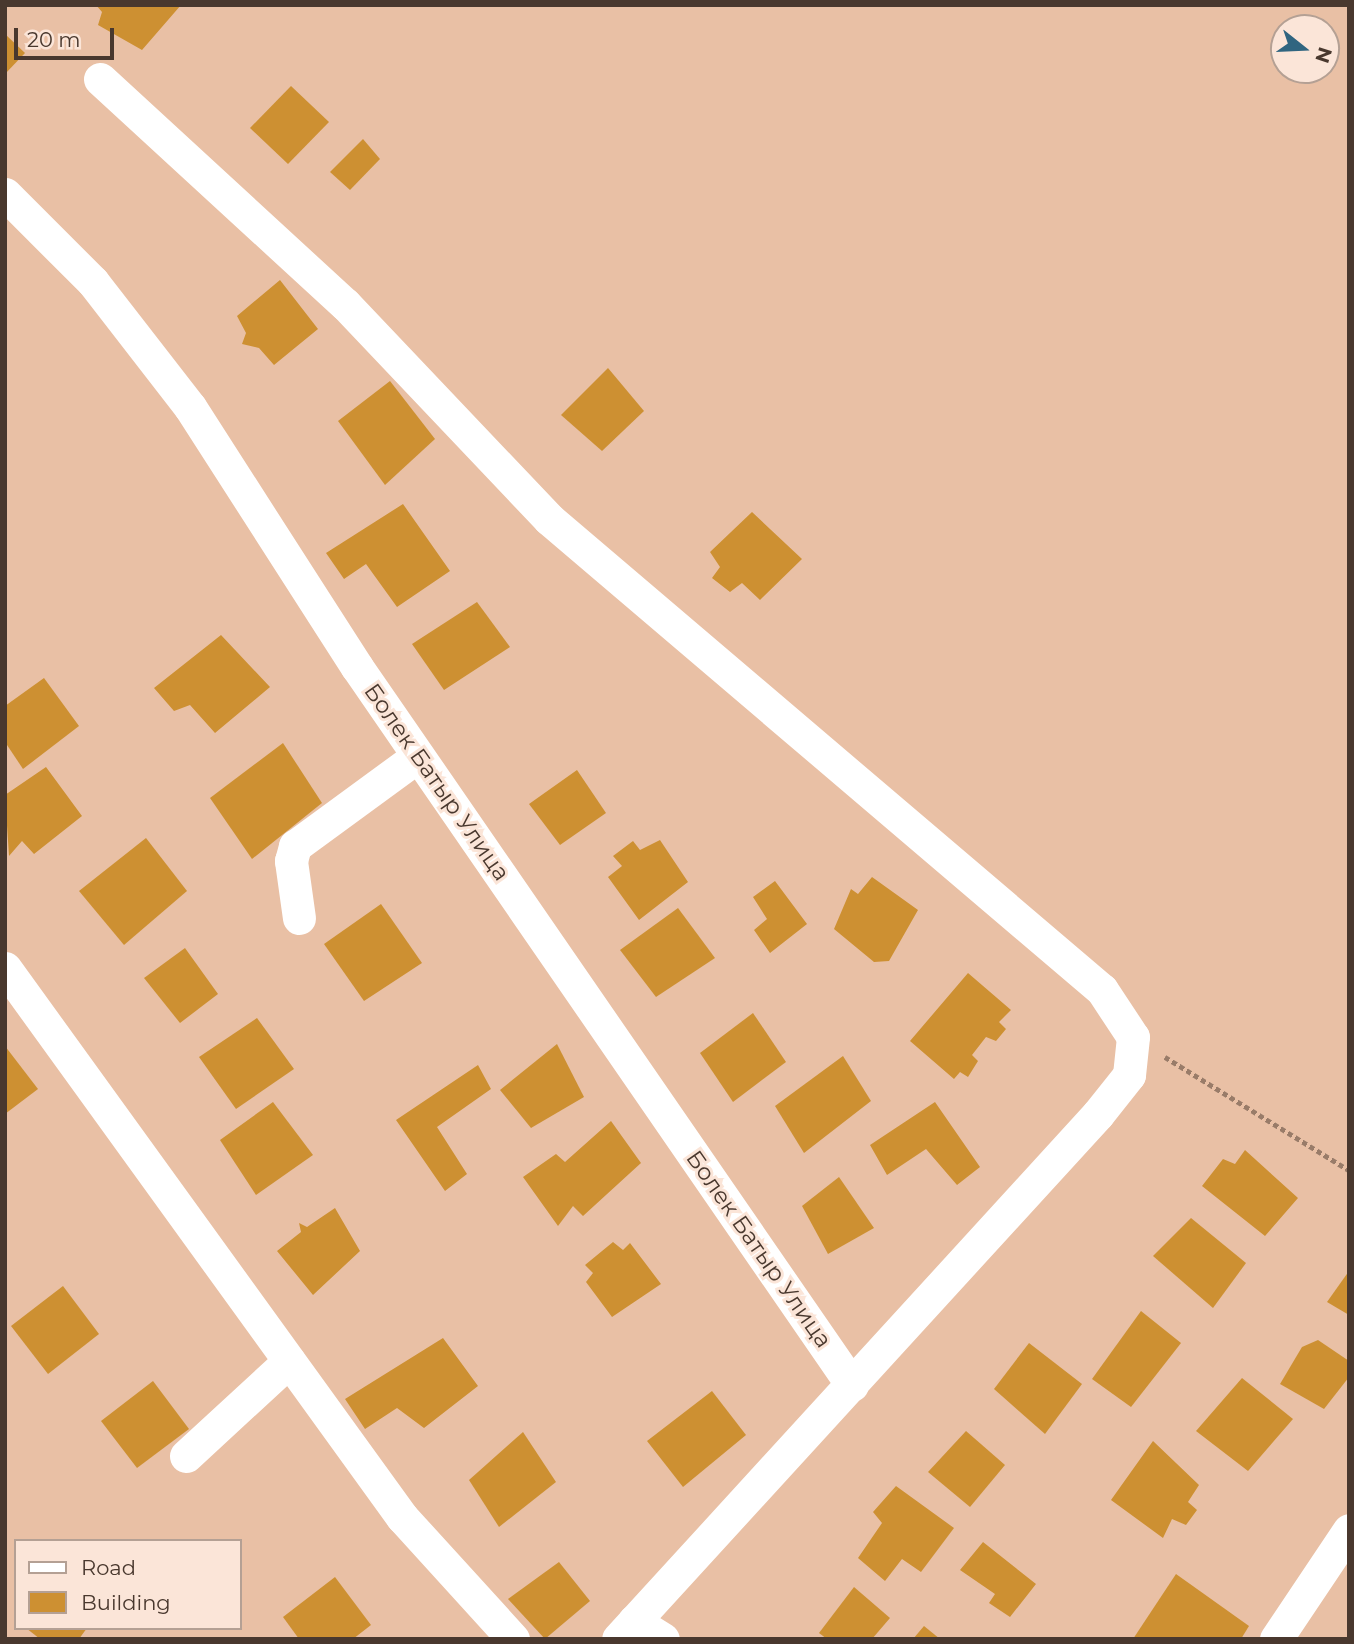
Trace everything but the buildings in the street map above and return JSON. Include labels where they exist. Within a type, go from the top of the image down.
[{"type":"street","points":[[100,79],[345,304],[549,519],[1102,990],[1133,1037],[1129,1075],[1098,1114],[626,1630],[663,1639]]},
{"type":"street","name":"Болек Батыр Улица","points":[[5,194],[93,282],[190,407],[418,756],[852,1385]]},
{"type":"street","points":[[299,918],[291,861],[295,846],[418,756]]},
{"type":"street","points":[[5,968],[402,1517],[513,1639]]},
{"type":"street","points":[[186,1456],[289,1361]]},
{"type":"street","points":[[1276,1639],[1349,1530]]},
{"type":"path","points":[[1133,1037],[1349,1170]]}]
